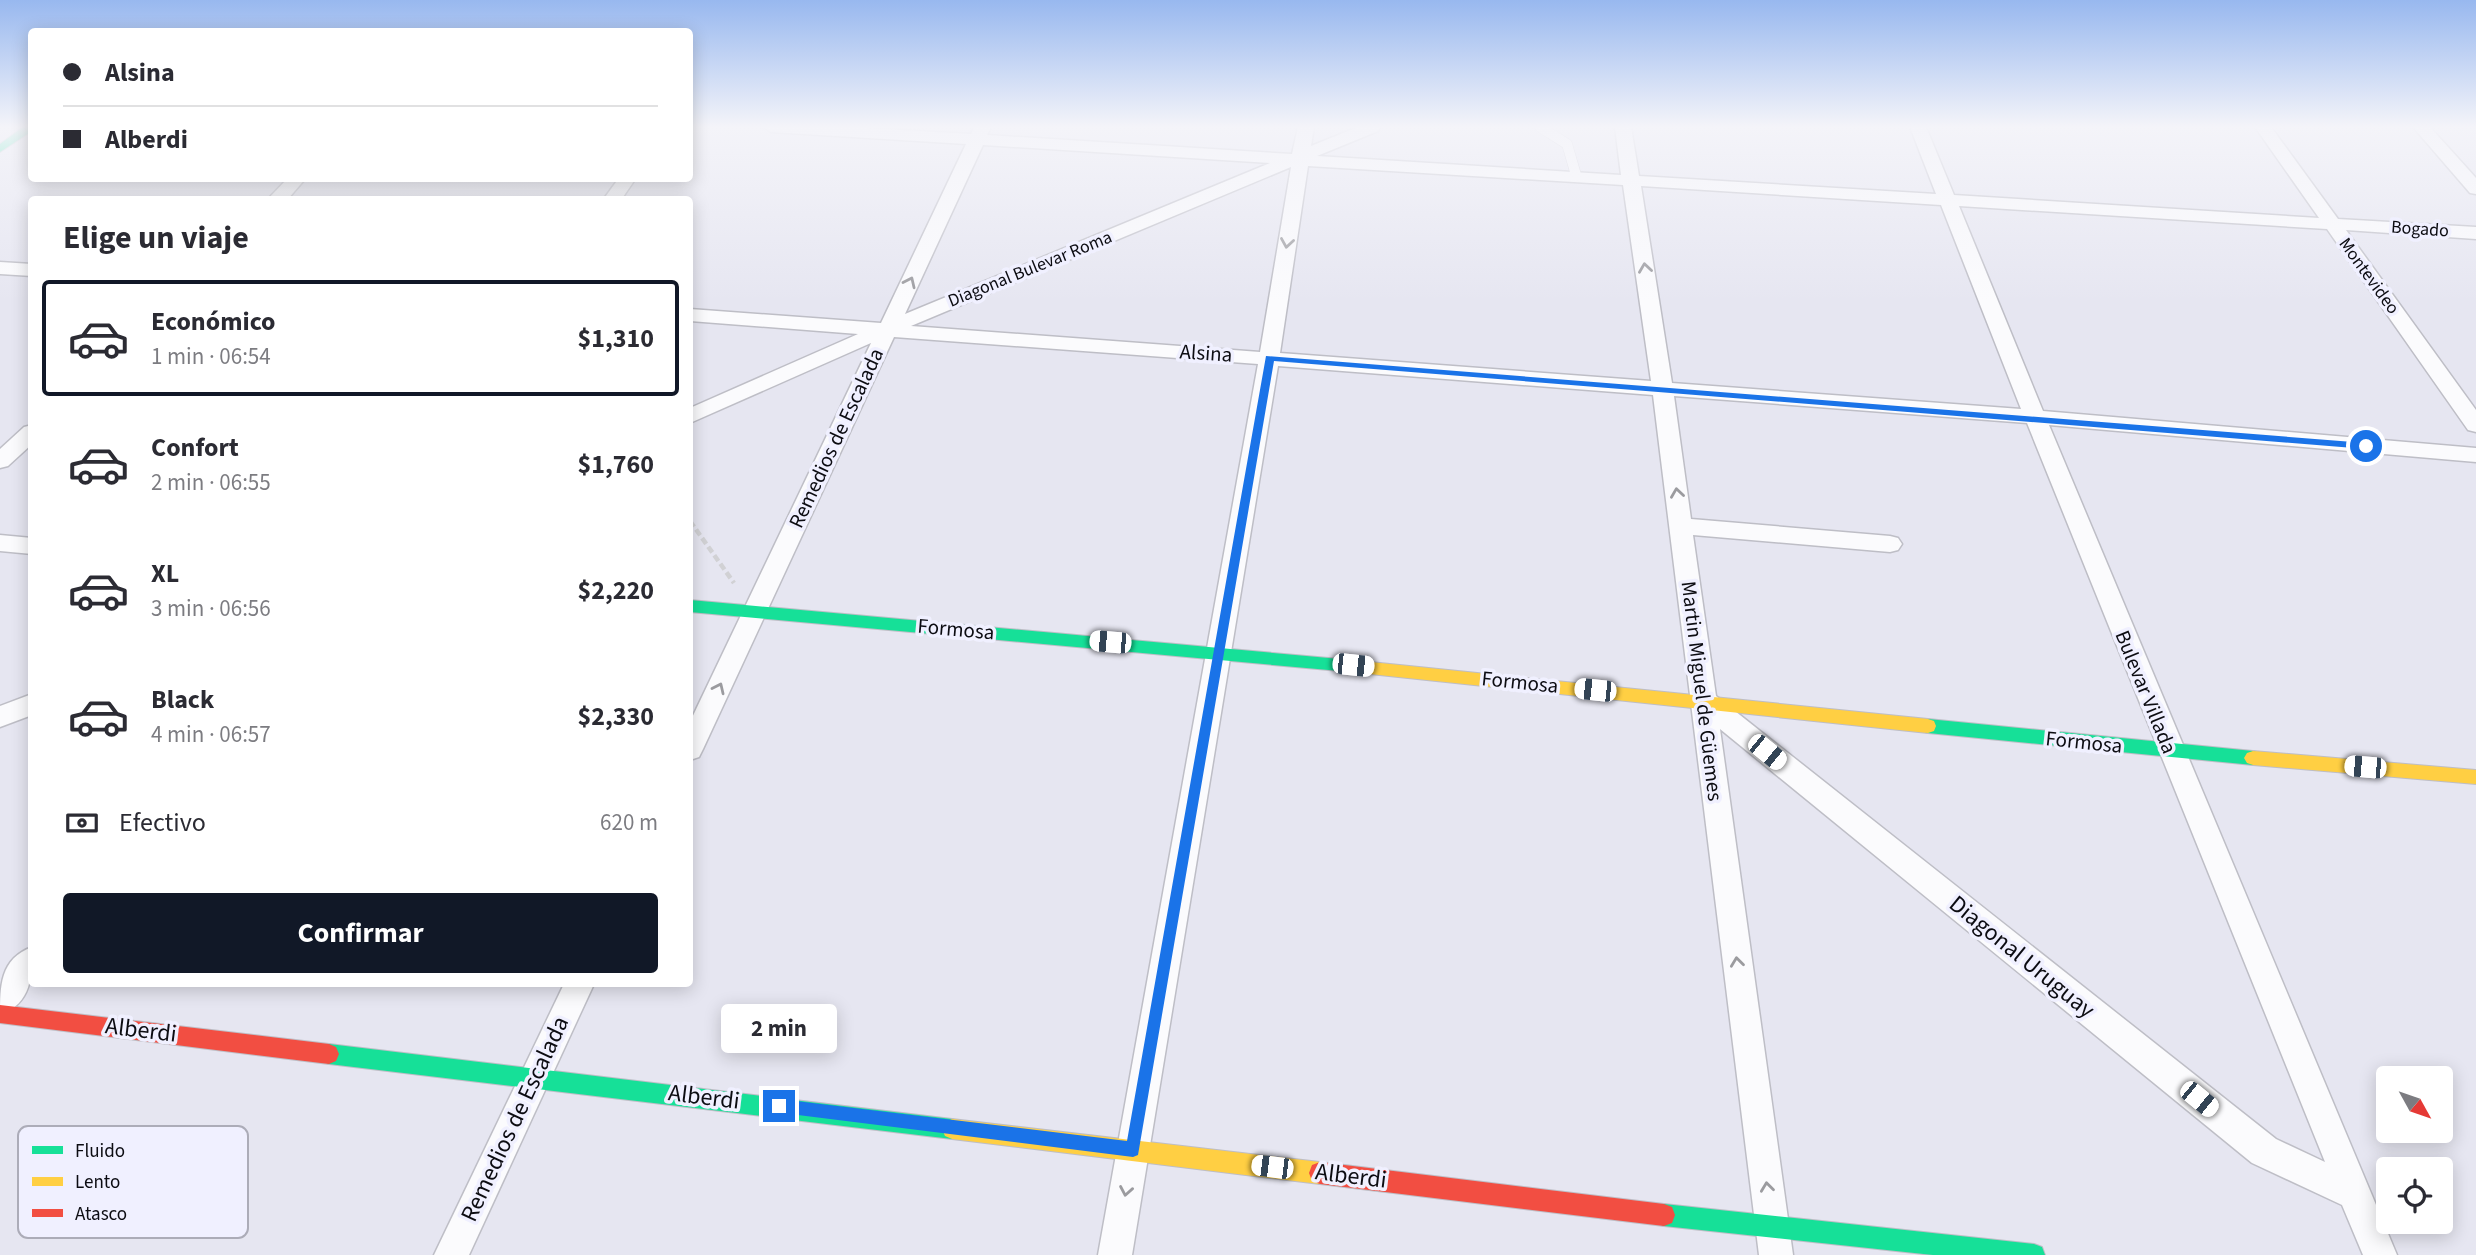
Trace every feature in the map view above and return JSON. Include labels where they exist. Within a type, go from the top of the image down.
[{"type":"street","name":"Remedios de Escalada","points":[[693,743],[955,186]]},
{"type":"street","name":"Diagonal Bulevar Roma","points":[[693,415],[888,328],[1234,186]]},
{"type":"street","points":[[1115,1255],[1297,186]]},
{"type":"street","name":"Martin Miguel de Güemes","points":[[1633,186],[1663,391],[1776,1255]]},
{"type":"street","name":"Bogado","points":[[1746,186],[2476,233]]},
{"type":"street","name":"Bulevar Villada","points":[[1943,186],[2170,751],[2380,1255]]},
{"type":"street","name":"Montevideo","points":[[2305,186],[2476,425]]},
{"type":"street","points":[[0,268],[28,270]]},
{"type":"street","name":"Alsina","points":[[693,315],[888,328],[1663,391],[2036,417],[2476,456]]},
{"type":"street","points":[[0,461],[28,436]]},
{"type":"street","points":[[1681,526],[1890,544]]},
{"type":"street","points":[[0,543],[28,546]]},
{"type":"street","name":"Formosa","points":[[693,606],[1219,652],[1703,700],[2170,751],[2476,777]]},
{"type":"street","name":"Diagonal Uruguay","points":[[1703,700],[2264,1151],[2354,1193]]},
{"type":"street","points":[[0,717],[28,706]]},
{"type":"street","points":[[0,1001],[28,965]]},
{"type":"street","name":"Remedios de Escalada","points":[[451,1255],[578,987]]},
{"type":"street","name":"Alberdi","points":[[0,1014],[1772,1228],[2034,1255]]},
{"type":"path","points":[[693,525],[754,612]]},
{"type":"traffic: fast","points":[[693,606],[1351,666]]},
{"type":"traffic: fast","points":[[1928,726],[2253,758]]},
{"type":"traffic: fast","points":[[329,1054],[952,1129]]},
{"type":"traffic: fast","points":[[1664,1215],[2034,1255]]},
{"type":"traffic: slow","points":[[1351,666],[1928,726]]},
{"type":"traffic: slow","points":[[2253,758],[2476,777]]},
{"type":"traffic: slow","points":[[952,1129],[1320,1173]]},
{"type":"traffic: jam","points":[[0,1014],[329,1054]]},
{"type":"traffic: jam","points":[[1320,1173],[1664,1215]]},
{"type":"route","points":[[779,1106],[1133,1150],[1269,358],[1663,391],[2036,417],[2366,446]]}]
